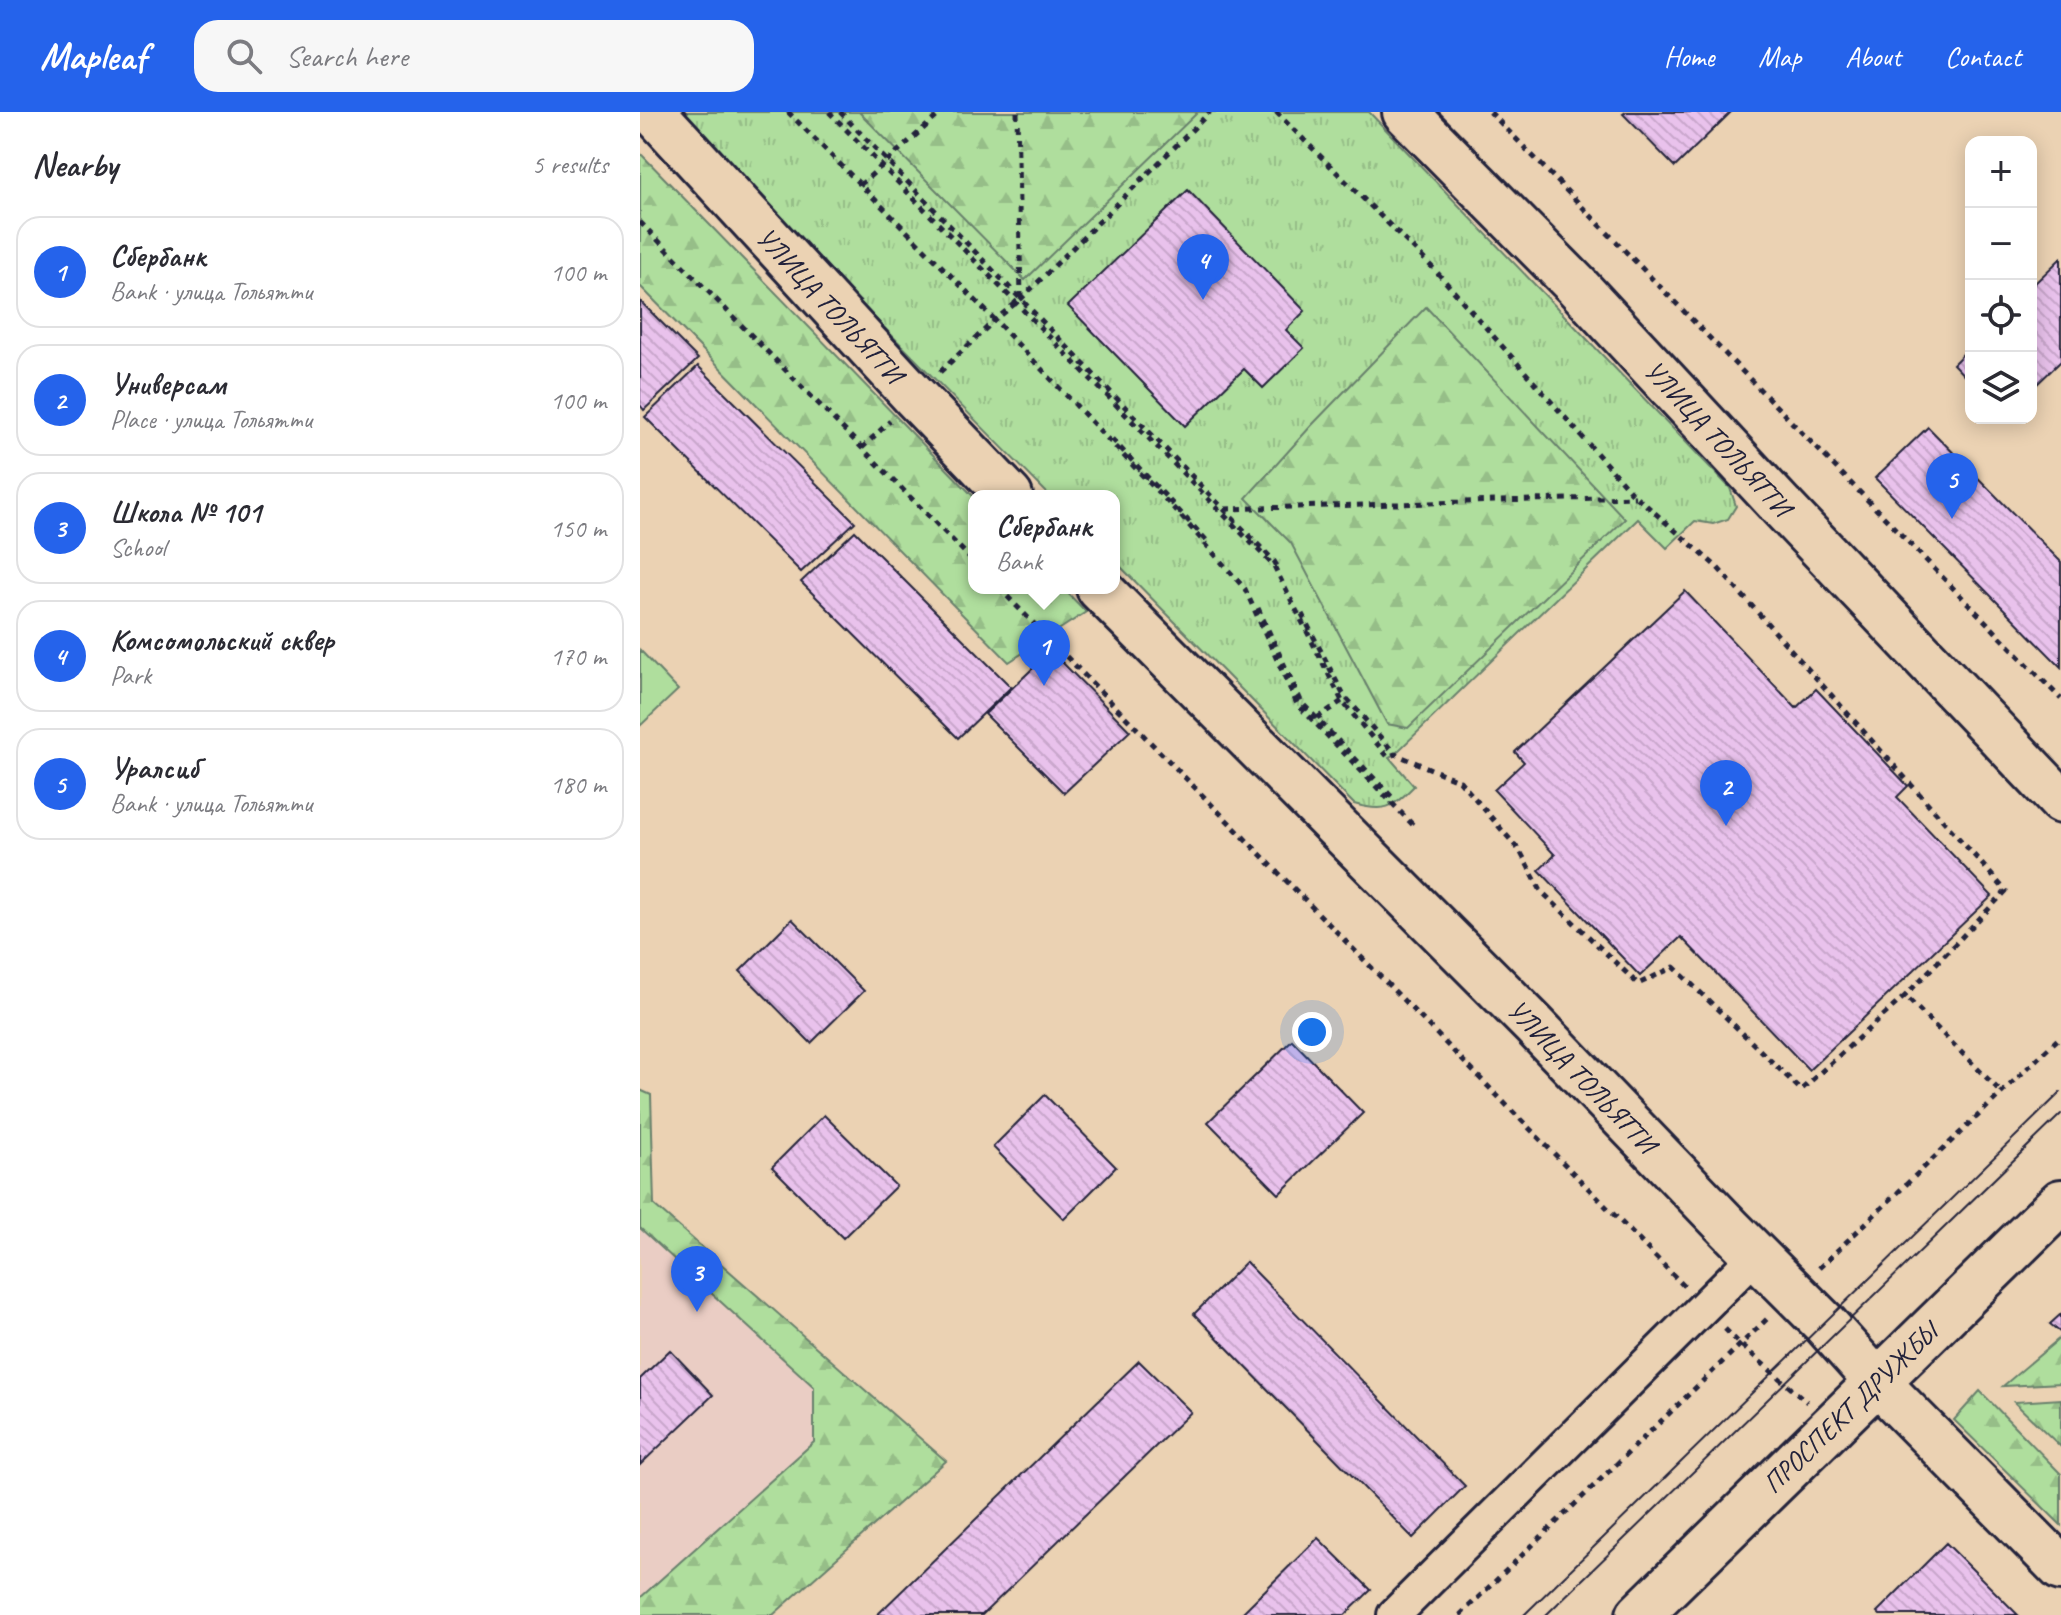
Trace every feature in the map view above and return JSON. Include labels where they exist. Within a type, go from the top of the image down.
[{"type":"street","name":"УЛИЦА ТОЛЬЯТТИ","points":[[653,112],[1004,490]]},
{"type":"street","name":"УЛИЦА ТОЛЬЯТТИ","points":[[1405,112],[1576,285],[2061,801]]},
{"type":"street","name":"УЛИЦА ТОЛЬЯТТИ","points":[[1105,594],[1533,1024],[1794,1292],[1877,1382],[2061,1568]]},
{"type":"street","name":"ПРОСПЕКТ ДРУЖБЫ","points":[[1639,1615],[2061,1202]]},
{"type":"street","points":[[1394,1615],[1756,1255]]},
{"type":"path","points":[[790,112],[995,320],[1179,514],[1245,589],[1297,704],[1413,825]]},
{"type":"path","points":[[829,112],[1022,298],[1274,561],[1344,700]]},
{"type":"path","points":[[840,112],[884,163],[1274,566],[1344,700],[1395,754],[1460,781],[1520,851],[1541,891],[1638,984],[1674,967],[1801,1090],[1905,996],[2006,891],[1718,568],[1636,497],[1435,270],[1276,112]]},
{"type":"path","points":[[861,184],[942,112]]},
{"type":"path","points":[[1017,112],[1022,298]]},
{"type":"path","points":[[1022,298],[1210,112]]},
{"type":"path","points":[[1490,112],[2061,699]]},
{"type":"path","points":[[640,222],[968,556]]},
{"type":"path","points":[[1224,509],[1636,497]]},
{"type":"path","points":[[1005,594],[1740,1344],[1834,1424]]},
{"type":"path","points":[[1315,720],[1344,700]]},
{"type":"path","points":[[1905,996],[2002,1093]]},
{"type":"path","points":[[1460,1615],[2061,1036]]},
{"type":"shaded area","points":[[640,1192],[869,1432],[640,1615]]},
{"type":"green space","points":[[672,112],[1369,112],[1730,488],[1736,506],[1728,519],[1713,524],[1695,521],[1667,548],[1638,519],[1389,757],[1414,786],[1394,804],[1373,808],[1354,804],[1120,566],[1120,490],[1044,490]]},
{"type":"green space","points":[[859,112],[1198,112],[1025,280]]},
{"type":"green space","points":[[640,153],[968,491],[968,594],[1069,594],[1086,612],[1009,662],[640,286]]},
{"type":"green space","points":[[1426,307],[1625,519],[1408,728],[1387,724],[1291,543],[1246,498]]},
{"type":"green space","points":[[640,650],[678,690],[640,726]]},
{"type":"green space","points":[[640,1090],[651,1095],[654,1205],[946,1461],[773,1615],[640,1615],[640,1598],[814,1442],[814,1387],[640,1228]]},
{"type":"green space","points":[[2061,1337],[2061,1383],[2003,1386]]},
{"type":"green space","points":[[1980,1391],[2061,1474],[2061,1525],[1954,1420]]},
{"type":"green space","points":[[2061,1399],[2061,1447],[2014,1402]]},
{"type":"building","points":[[1731,112],[1675,167],[1623,114]]},
{"type":"building","points":[[1188,190],[1305,311],[1286,330],[1304,348],[1263,388],[1244,369],[1185,426],[1068,306]]},
{"type":"building","points":[[2061,258],[2061,361],[2037,384],[2037,352],[2037,281]]},
{"type":"building","points":[[640,301],[698,359],[644,410],[640,405]]},
{"type":"building","points":[[1965,352],[1965,377],[1953,364]]},
{"type":"building","points":[[698,366],[855,522],[801,572],[645,417]]},
{"type":"building","points":[[1928,427],[2061,562],[2061,667],[1875,478]]},
{"type":"building","points":[[855,531],[1011,687],[958,738],[801,582]]},
{"type":"building","points":[[1685,591],[1796,708],[1816,689],[1908,786],[1897,797],[1992,896],[1809,1070],[1681,937],[1640,976],[1539,870],[1555,855],[1494,790],[1524,762],[1515,752]]},
{"type":"building","points":[[1051,651],[1130,731],[1064,793],[985,714]]},
{"type":"building","points":[[792,919],[864,991],[811,1043],[740,971]]},
{"type":"building","points":[[1292,1040],[1363,1113],[1279,1194],[1208,1122]]},
{"type":"building","points":[[1045,1095],[1116,1167],[1064,1219],[993,1147]]},
{"type":"building","points":[[824,1115],[896,1186],[843,1238],[772,1167]]},
{"type":"building","points":[[1246,1262],[1465,1486],[1413,1538],[1194,1314]]},
{"type":"building","points":[[2061,1314],[2061,1333],[2050,1324]]},
{"type":"building","points":[[670,1350],[713,1395],[640,1465],[640,1379]]},
{"type":"building","points":[[1139,1361],[1191,1412],[982,1615],[877,1615]]},
{"type":"building","points":[[1318,1538],[1371,1590],[1345,1615],[1240,1615]]},
{"type":"building","points":[[1946,1543],[2018,1615],[1880,1615],[1877,1612]]},
{"type":"tram line","points":[[1524,1615],[2061,1092]]},
{"type":"tram line","points":[[1546,1615],[2061,1114]]},
{"type":"place","name":"Комсомольский сквер","points":[[1203,300]]},
{"type":"place","name":"Уралсиб","points":[[1952,519]]},
{"type":"place","name":"Сбербанк","points":[[1044,686]]},
{"type":"place","name":"Универсам","points":[[1726,826]]},
{"type":"place","name":"Школа № 101","points":[[697,1312]]}]
